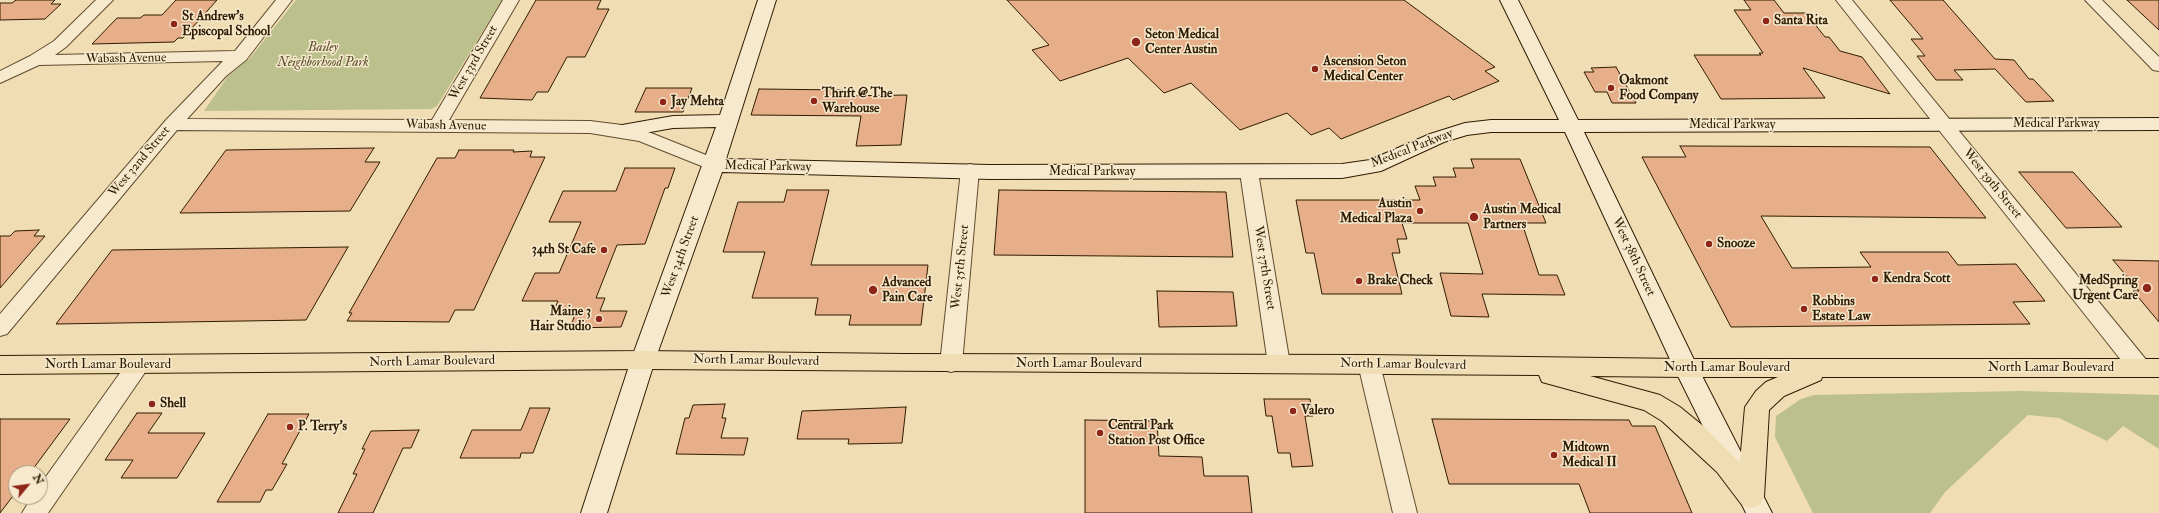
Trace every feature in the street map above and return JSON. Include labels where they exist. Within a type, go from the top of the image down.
[{"type":"main road","name":"North Lamar Boulevard","points":[[0,365],[643,360],[951,364],[1369,364],[1686,368],[2150,368]]},
{"type":"main road","points":[[1527,367],[1651,402],[1658,406],[1693,432],[1726,464],[1755,505]]},
{"type":"main road","points":[[1755,505],[1757,407],[1764,398],[1775,389],[1822,368]]},
{"type":"street","points":[[0,78],[36,60],[60,44],[105,0]]},
{"type":"street","name":"West 32nd Street","points":[[0,328],[172,124],[220,72],[240,56],[284,0]]},
{"type":"street","name":"West 33rd Street","points":[[437,126],[511,0]]},
{"type":"street","name":"West 34th Street","points":[[594,513],[643,360],[714,165],[767,0]]},
{"type":"street","name":"West 38th Street","points":[[1509,0],[1572,126],[1686,368],[1755,505]]},
{"type":"street","name":"West 39th Street","points":[[1844,0],[1944,124],[2150,368]]},
{"type":"street","points":[[2093,0],[2159,66]]},
{"type":"street","name":"Wabash Avenue","points":[[36,60],[240,56]]},
{"type":"street","points":[[622,131],[673,122],[728,121]]},
{"type":"street","name":"Wabash Avenue","points":[[172,124],[590,128],[622,131],[645,137],[714,165]]},
{"type":"street","name":"Medical Parkway","points":[[714,165],[970,170],[1249,172],[1342,171],[1374,166],[1437,138],[1465,129],[1491,126],[2159,124]]},
{"type":"street","name":"West 35th Street","points":[[951,364],[970,170]]},
{"type":"street","name":"West 37th Street","points":[[1249,172],[1279,364]]},
{"type":"street","points":[[1369,364],[1405,513]]},
{"type":"street","points":[[34,513],[138,365]]},
{"type":"green space","name":"Bailey Neighborhood Park","points":[[296,0],[502,0],[437,106],[431,109],[204,111],[228,76],[250,58]]},
{"type":"green space","points":[[2021,391],[2159,395],[2159,449],[2123,426],[2107,441],[2059,418],[2028,415],[1945,492],[1930,513],[1813,513],[1775,437],[1776,416],[1801,399],[1814,395]]},
{"type":"building","points":[[16,0],[55,0],[51,4],[61,4],[45,19],[0,20],[0,3],[12,3]]},
{"type":"building","points":[[176,0],[217,0],[183,38],[178,38],[174,42],[92,44],[117,18],[140,18],[144,15],[162,15]]},
{"type":"building","points":[[536,0],[601,0],[597,9],[609,9],[585,57],[567,57],[548,92],[537,92],[532,100],[480,98]]},
{"type":"building","name":"Ascension Seton Medical Center","points":[[1007,0],[1404,0],[1495,67],[1485,71],[1499,81],[1453,100],[1449,96],[1341,139],[1329,128],[1311,135],[1287,113],[1240,130],[1191,83],[1164,93],[1128,58],[1060,81],[1032,50],[1049,45]]},
{"type":"building","points":[[1744,0],[1774,0],[1784,13],[1806,13],[1825,37],[1829,37],[1840,51],[1862,57],[1890,94],[1803,68],[1825,98],[1721,99],[1694,55],[1761,55],[1759,53],[1763,53],[1734,10],[1751,10]]},
{"type":"building","points":[[1890,0],[1943,0],[1995,59],[2014,60],[2029,79],[2033,79],[2054,101],[2026,102],[1995,69],[1954,70],[1963,80],[1936,80],[1917,56],[1925,56],[1911,39],[1923,39]]},
{"type":"building","points":[[2127,0],[2159,0],[2159,30]]},
{"type":"building","points":[[1616,67],[1636,103],[1612,103],[1607,92],[1595,92],[1584,72],[1594,72],[1591,68]]},
{"type":"building","name":"Jay Mehta","points":[[646,88],[692,88],[683,112],[635,112]]},
{"type":"building","points":[[759,89],[843,90],[842,96],[907,95],[901,145],[856,146],[861,116],[751,115]]},
{"type":"building","points":[[1680,146],[1930,147],[1986,218],[1761,216],[1792,268],[1871,267],[1860,252],[1948,252],[1958,265],[2016,264],[2045,301],[2013,302],[2030,324],[1731,327],[1642,157],[1686,157]]},
{"type":"building","points":[[374,148],[365,162],[380,162],[350,211],[180,213],[226,150]]},
{"type":"building","points":[[459,150],[514,150],[513,152],[532,151],[530,157],[545,157],[474,310],[455,310],[449,322],[347,321],[352,313],[349,313],[437,158],[455,158]]},
{"type":"building","points":[[1471,159],[1520,159],[1546,223],[1522,223],[1539,275],[1557,275],[1565,295],[1482,294],[1489,317],[1451,316],[1440,273],[1483,274],[1468,223],[1402,223],[1407,239],[1397,239],[1400,253],[1392,253],[1402,294],[1322,294],[1314,253],[1306,253],[1296,200],[1420,200],[1415,186],[1436,186],[1433,177],[1456,177],[1453,168],[1474,168]]},
{"type":"building","points":[[625,168],[675,168],[668,188],[665,188],[645,244],[617,245],[596,298],[605,298],[600,311],[627,311],[621,327],[570,328],[577,309],[554,310],[558,301],[522,301],[535,273],[559,273],[581,222],[549,222],[563,191],[616,191]]},
{"type":"building","points":[[2019,172],[2073,172],[2122,227],[2066,228]]},
{"type":"building","points":[[787,190],[829,190],[811,265],[928,265],[921,325],[849,325],[851,315],[815,315],[818,298],[752,298],[765,252],[723,252],[738,202],[784,202]]},
{"type":"building","points":[[999,190],[1226,192],[1233,257],[994,255]]},
{"type":"building","points":[[39,230],[34,236],[45,236],[0,288],[0,236],[10,236],[15,231]]},
{"type":"building","points":[[348,247],[306,320],[56,324],[112,250]]},
{"type":"building","name":"MedSpring Urgent Care","points":[[2113,260],[2159,261],[2159,322],[2133,291],[2139,291]]},
{"type":"building","points":[[1157,291],[1233,292],[1237,326],[1159,327]]},
{"type":"building","points":[[1264,399],[1310,399],[1313,416],[1305,416],[1313,466],[1292,467],[1290,453],[1278,453],[1272,416],[1266,416]]},
{"type":"building","points":[[725,404],[722,418],[726,418],[721,438],[748,438],[744,455],[676,454],[685,418],[689,418],[693,405]]},
{"type":"building","points":[[906,407],[902,443],[848,444],[849,439],[797,439],[802,411]]},
{"type":"building","points":[[530,408],[550,408],[533,453],[521,453],[520,458],[460,458],[472,430],[521,430]]},
{"type":"building","points":[[137,413],[162,413],[148,433],[205,433],[177,478],[121,478],[133,460],[105,460]]},
{"type":"building","points":[[268,414],[309,414],[282,464],[287,464],[272,490],[266,490],[260,502],[217,502]]},
{"type":"building","points":[[0,419],[70,419],[36,465],[8,465],[8,502],[0,513]]},
{"type":"building","name":"Midtown Medical II","points":[[1432,419],[1629,420],[1632,426],[1655,426],[1692,513],[1590,513],[1579,484],[1449,484]]},
{"type":"building","points":[[1085,420],[1157,421],[1159,456],[1202,457],[1204,476],[1248,476],[1252,513],[1085,513]]},
{"type":"building","points":[[419,430],[411,448],[403,448],[373,513],[338,513],[357,474],[353,474],[365,449],[362,449],[371,431]]},
{"type":"place","name":"Santa Rita","points":[[1766,21]]},
{"type":"place","name":"St Andrew's Episcopal School","points":[[174,24]]},
{"type":"place","name":"Seton Medical Center Austin","points":[[1136,42]]},
{"type":"place","name":"Ascension Seton Medical Center","points":[[1315,69]]},
{"type":"place","name":"Oakmont Food Company","points":[[1611,88]]},
{"type":"place","name":"Thrift @ The Warehouse","points":[[814,101]]},
{"type":"place","name":"Jay Mehta","points":[[663,102]]},
{"type":"place","name":"Austin Medical Plaza","points":[[1420,211]]},
{"type":"place","name":"Austin Medical Partners","points":[[1474,217]]},
{"type":"place","name":"Snooze","points":[[1709,244]]},
{"type":"place","name":"34th St Cafe","points":[[604,250]]},
{"type":"place","name":"Kendra Scott","points":[[1875,279]]},
{"type":"place","name":"Brake Check","points":[[1359,281]]},
{"type":"place","name":"MedSpring Urgent Care","points":[[2147,288]]},
{"type":"place","name":"Advanced Pain Care","points":[[873,290]]},
{"type":"place","name":"Robbins Estate Law","points":[[1804,309]]},
{"type":"place","name":"Maine 3 Hair Studio","points":[[599,319]]},
{"type":"place","name":"Shell","points":[[152,404]]},
{"type":"place","name":"Valero","points":[[1293,411]]},
{"type":"place","name":"P. Terry's","points":[[290,427]]},
{"type":"place","name":"Central Park Station Post Office","points":[[1100,433]]},
{"type":"place","name":"Midtown Medical II","points":[[1554,455]]}]
